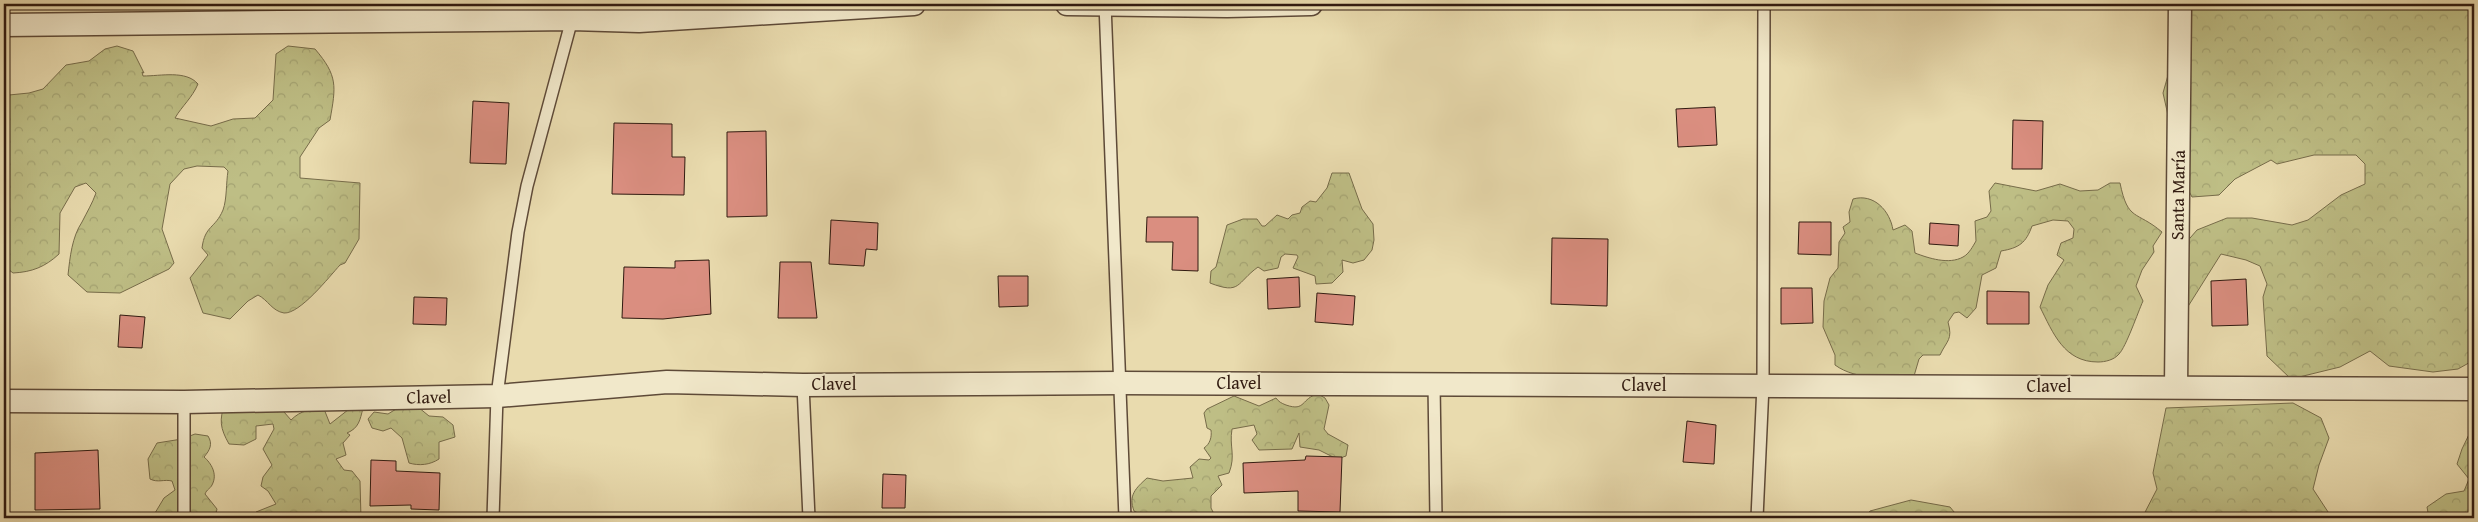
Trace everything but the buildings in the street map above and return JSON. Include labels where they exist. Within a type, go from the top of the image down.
[{"type":"street","points":[[4,25],[323,12],[572,19],[639,12],[914,4]]},
{"type":"street","points":[[1067,4],[1311,4]]},
{"type":"street","name":"Santa María","points":[[2176,387],[2180,4]]},
{"type":"street","name":"Clavel","points":[[4,402],[184,402],[497,396],[667,382],[803,385],[1121,383],[2474,389]]},
{"type":"lane","points":[[1105,4],[1125,518]]},
{"type":"lane","points":[[1758,518],[1764,385],[1764,4]]},
{"type":"lane","points":[[493,518],[497,396],[518,232],[525,195],[572,19]]},
{"type":"lane","points":[[1434,384],[1436,518]]},
{"type":"lane","points":[[803,385],[809,518]]},
{"type":"lane","points":[[184,402],[184,518]]},
{"type":"green space","points":[[2188,4],[2474,4],[2474,360],[2458,369],[2433,372],[2389,366],[2370,351],[2340,367],[2291,379],[2267,356],[2263,297],[2267,284],[2260,266],[2246,260],[2221,254],[2182,316],[2171,260],[2197,230],[2227,218],[2252,218],[2292,225],[2308,220],[2341,195],[2365,184],[2365,164],[2356,155],[2314,155],[2277,164],[2271,160],[2235,179],[2219,195],[2192,197],[2182,178],[2163,93]]},
{"type":"green space","points":[[117,46],[133,51],[144,73],[142,72],[143,76],[180,75],[198,84],[175,118],[211,126],[233,119],[255,118],[273,100],[276,54],[288,46],[315,49],[322,58],[328,67],[333,82],[334,90],[330,120],[319,128],[300,157],[300,178],[360,183],[359,239],[345,263],[340,265],[314,294],[298,308],[291,312],[280,312],[258,295],[248,301],[230,319],[203,313],[190,278],[208,255],[202,248],[205,235],[217,221],[223,210],[228,171],[224,167],[197,166],[184,169],[170,184],[162,229],[174,263],[169,269],[120,293],[87,292],[68,275],[76,234],[96,193],[86,183],[75,187],[60,213],[59,254],[38,268],[26,271],[13,273],[4,266],[4,100],[9,95],[29,93],[43,89],[66,65],[89,61],[105,49]]},
{"type":"green space","points":[[1332,173],[1349,173],[1362,209],[1373,224],[1374,240],[1372,250],[1364,260],[1353,263],[1342,260],[1343,272],[1332,283],[1316,284],[1315,276],[1293,268],[1298,257],[1297,255],[1285,254],[1281,257],[1278,268],[1264,271],[1258,267],[1237,286],[1227,288],[1210,283],[1211,271],[1216,267],[1227,225],[1243,219],[1257,219],[1262,226],[1265,226],[1277,215],[1288,219],[1292,215],[1300,213],[1302,207],[1310,201],[1316,202],[1327,188]]},
{"type":"green space","points":[[1995,183],[2036,191],[2060,184],[2080,191],[2098,190],[2110,183],[2120,183],[2126,204],[2130,210],[2162,232],[2153,246],[2154,252],[2142,270],[2136,286],[2143,301],[2119,354],[2112,359],[2101,362],[2086,361],[2076,357],[2055,336],[2040,307],[2048,285],[2064,260],[2057,255],[2061,243],[2073,238],[2074,229],[2068,221],[2053,220],[2032,226],[2021,244],[2001,251],[1996,268],[1982,275],[1976,308],[1967,318],[1959,312],[1954,313],[1948,322],[1950,336],[1940,355],[1923,355],[1919,359],[1914,376],[1863,376],[1853,374],[1835,365],[1835,355],[1823,327],[1824,301],[1830,278],[1838,268],[1839,242],[1845,233],[1843,227],[1850,222],[1849,212],[1853,199],[1861,198],[1874,201],[1885,210],[1893,230],[1905,225],[1912,231],[1915,253],[1945,261],[1965,256],[1971,250],[1976,241],[1975,221],[1987,217],[1991,211],[1989,191]]},
{"type":"green space","points":[[1318,394],[1325,398],[1329,405],[1324,429],[1328,434],[1348,445],[1346,456],[1337,459],[1319,450],[1300,447],[1299,433],[1292,449],[1259,450],[1252,440],[1257,434],[1254,425],[1232,429],[1231,467],[1229,473],[1218,476],[1222,485],[1211,496],[1211,508],[1216,518],[1144,518],[1134,511],[1132,500],[1134,492],[1147,478],[1163,481],[1193,478],[1190,467],[1199,459],[1209,460],[1211,458],[1204,448],[1209,442],[1211,435],[1211,430],[1207,428],[1204,413],[1207,409],[1234,396],[1259,406],[1276,398],[1292,407],[1300,406],[1309,398]]},
{"type":"green space","points":[[225,403],[277,404],[291,420],[306,411],[324,409],[330,424],[353,406],[363,408],[358,423],[354,429],[347,433],[350,435],[343,443],[346,455],[336,459],[344,470],[352,471],[360,481],[361,518],[342,518],[337,513],[304,513],[293,518],[251,518],[256,512],[276,504],[268,491],[261,486],[263,477],[272,465],[263,449],[274,429],[273,424],[256,426],[256,439],[244,445],[229,444],[221,424]]},
{"type":"green space","points":[[2293,403],[2321,418],[2329,438],[2313,489],[2332,518],[2142,518],[2157,489],[2153,473],[2166,408]]},
{"type":"green space","points":[[401,406],[418,407],[429,416],[443,417],[453,425],[455,437],[439,442],[439,459],[432,463],[409,463],[402,438],[391,428],[383,431],[372,428],[368,419],[374,412],[388,414]]},
{"type":"green space","points":[[2474,424],[2474,518],[2429,518],[2427,507],[2446,494],[2464,491],[2469,479],[2457,464]]},
{"type":"green space","points":[[195,434],[208,436],[211,444],[204,457],[209,462],[214,473],[214,481],[205,494],[217,509],[215,518],[152,518],[164,498],[175,490],[172,481],[150,479],[148,459],[157,443],[182,439]]},
{"type":"green space","points":[[1911,500],[1950,507],[1959,518],[1865,518],[1870,511]]},
{"type":"green space","points":[[2073,513],[2083,518],[2020,518],[2024,514]]},
{"type":"green space","points":[[1230,515],[1232,518],[1216,518]]}]
